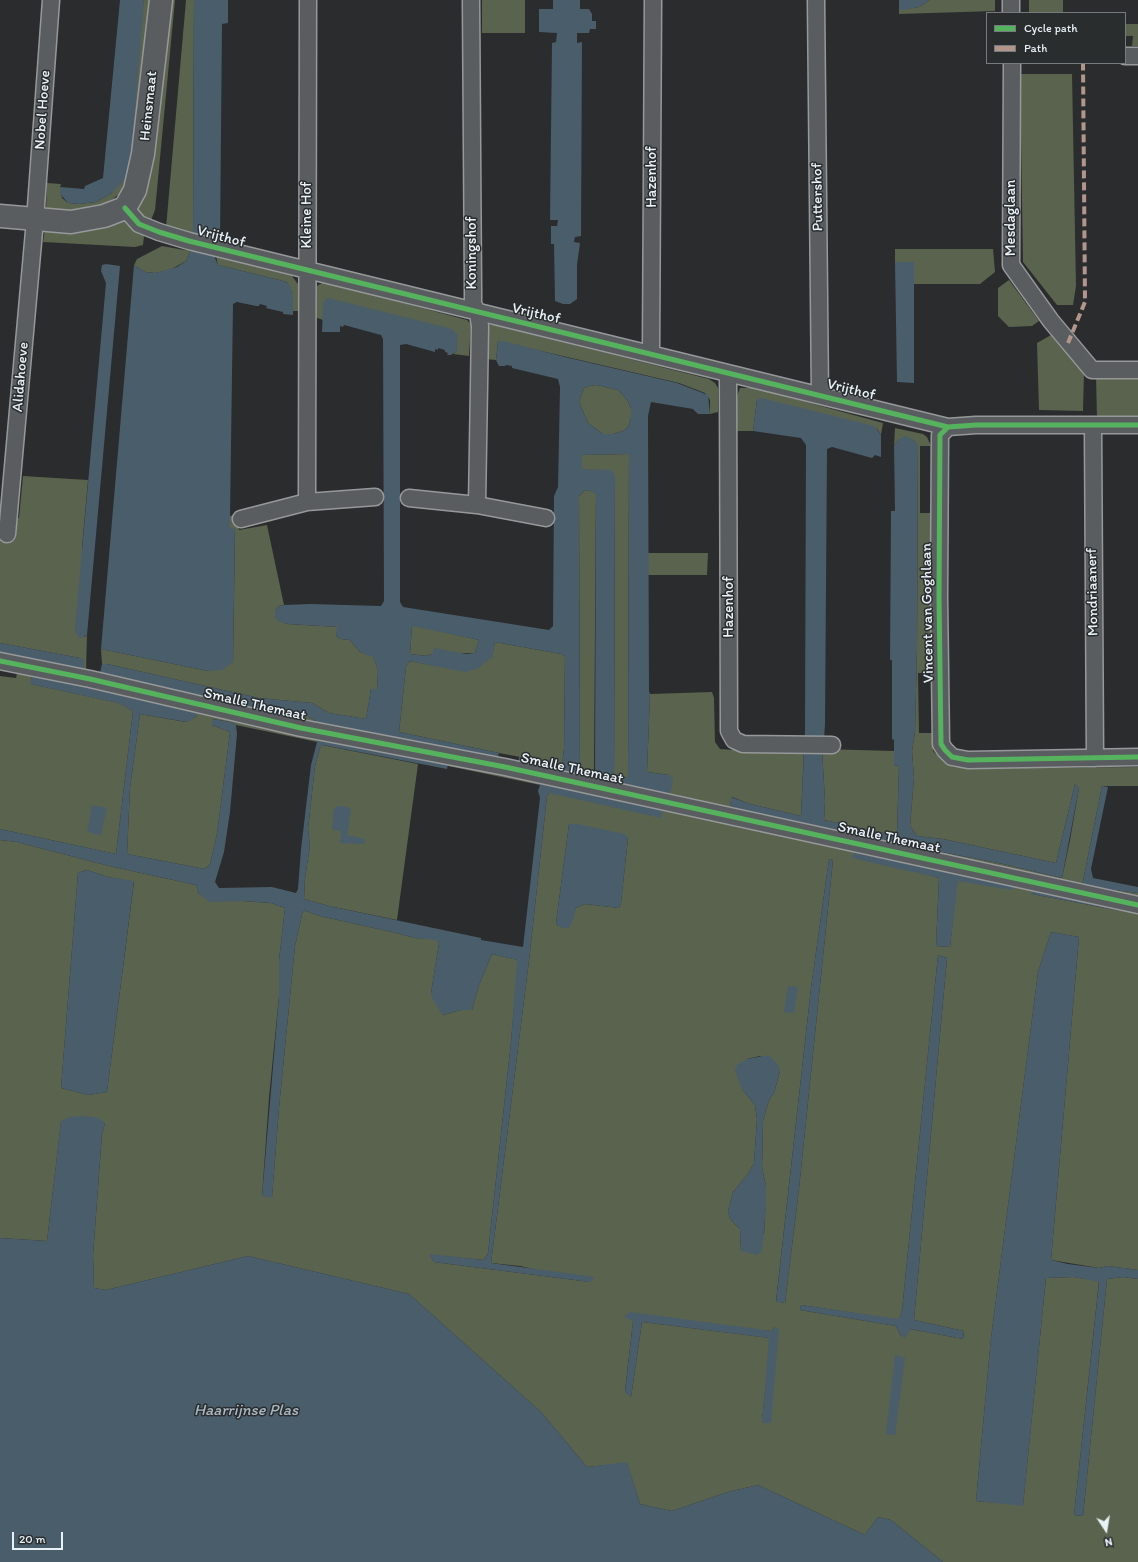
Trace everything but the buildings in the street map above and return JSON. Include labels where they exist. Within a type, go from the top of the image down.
[{"type":"street","name":"Nobel Hoeve","points":[[35,220],[51,0]]},
{"type":"street","name":"Heinsmaat","points":[[126,208],[135,190],[144,154],[161,0]]},
{"type":"street","name":"Kleine Hof","points":[[307,502],[308,0]]},
{"type":"street","name":"Koningshof","points":[[471,0],[472,290],[473,304],[478,313],[480,326],[477,505]]},
{"type":"street","name":"Hazenhof","points":[[651,353],[653,0]]},
{"type":"street","name":"Puttershof","points":[[816,0],[820,395]]},
{"type":"street","points":[[1011,0],[1011,12]]},
{"type":"street","points":[[1126,56],[1138,56]]},
{"type":"street","name":"Mesdaglaan","points":[[1012,64],[1011,265],[1051,321],[1092,370],[1138,370]]},
{"type":"street","points":[[0,216],[71,222],[104,216],[126,208]]},
{"type":"street","name":"Vrijthof","points":[[126,208],[139,224],[189,241],[948,427]]},
{"type":"street","name":"Alidahoeve","points":[[7,534],[35,220]]},
{"type":"street","name":"Hazenhof","points":[[728,373],[728,731],[734,740],[742,744],[832,745]]},
{"type":"street","points":[[948,427],[976,425],[1138,425]]},
{"type":"street","name":"Mondriaanerf","points":[[1093,426],[1095,758]]},
{"type":"street","name":"Vincent van Goghlaan","points":[[948,427],[940,435],[939,596],[941,744],[952,756],[968,760],[1138,758]]},
{"type":"street","points":[[241,519],[307,502],[375,497]]},
{"type":"street","points":[[409,498],[477,505],[546,518]]},
{"type":"street","name":"Smalle Themaat","points":[[0,661],[90,679],[301,728],[520,770],[1138,905]]},
{"type":"green space","points":[[144,0],[152,0],[138,154],[123,191],[113,199],[96,208],[85,211],[46,212],[47,183],[61,184],[60,187],[62,198],[68,203],[79,204],[96,202],[112,193]]},
{"type":"green space","points":[[165,0],[175,0],[155,210],[150,223],[142,218],[136,208]]},
{"type":"green space","points":[[186,0],[194,0],[193,234],[166,228]]},
{"type":"green space","points":[[482,0],[525,0],[525,33],[482,33]]},
{"type":"green space","points":[[930,0],[995,0],[995,11],[899,14],[899,10],[919,7]]},
{"type":"green space","points":[[1029,0],[1063,0],[1063,12],[1029,12]]},
{"type":"green space","points":[[1126,24],[1138,24],[1138,46],[1132,46],[1133,36],[1126,36]]},
{"type":"green space","points":[[1020,74],[1072,74],[1076,286],[1073,305],[1057,305],[1023,262]]},
{"type":"green space","points":[[126,219],[128,225],[144,236],[143,245],[135,247],[43,242],[45,229]]},
{"type":"green space","points":[[162,246],[190,251],[186,261],[170,270],[155,273],[145,272],[134,265],[137,259]]},
{"type":"green space","points":[[895,249],[993,249],[995,272],[980,284],[914,284],[914,262],[895,262]]},
{"type":"green space","points":[[216,256],[292,276],[300,287],[300,311],[293,311],[293,294],[287,282],[218,265]]},
{"type":"green space","points":[[1009,280],[1039,321],[1032,326],[1009,327],[998,316],[998,288]]},
{"type":"green space","points":[[324,282],[467,320],[471,324],[469,356],[453,354],[457,351],[323,307],[323,320],[312,316],[315,287]]},
{"type":"green space","points":[[492,324],[709,379],[715,383],[718,388],[718,412],[710,414],[710,400],[705,393],[679,383],[498,341],[496,360],[485,359],[487,327]]},
{"type":"green space","points":[[1051,335],[1084,373],[1083,411],[1039,410],[1037,343]]},
{"type":"green space","points":[[1096,375],[1138,375],[1138,420],[1097,420]]},
{"type":"green space","points":[[597,385],[618,390],[628,401],[631,409],[631,418],[628,427],[623,431],[613,434],[603,434],[588,423],[579,402],[584,388]]},
{"type":"green space","points":[[740,388],[755,388],[883,423],[881,435],[877,429],[757,400],[753,431],[737,431],[737,396]]},
{"type":"green space","points":[[895,428],[923,434],[927,437],[931,446],[920,446],[920,513],[931,513],[931,673],[918,673],[919,733],[932,733],[933,751],[944,762],[953,767],[1138,767],[1138,786],[1102,786],[1082,886],[1138,893],[1138,1270],[1108,1266],[1099,1268],[1051,1260],[1079,937],[1051,932],[1038,972],[991,1338],[976,1501],[1023,1505],[1046,1278],[1074,1277],[1099,1281],[1074,1515],[1083,1516],[1107,1279],[1123,1277],[1138,1279],[1138,1562],[943,1562],[891,1520],[878,1517],[865,1535],[758,1485],[728,1492],[672,1511],[640,1504],[627,1463],[587,1467],[541,1412],[409,1294],[248,1256],[106,1290],[94,1288],[93,1255],[102,1134],[105,1123],[61,1122],[47,1241],[0,1238],[0,840],[17,842],[109,866],[196,885],[199,894],[242,901],[271,903],[285,908],[279,960],[279,996],[269,1098],[262,1196],[272,1197],[295,946],[303,910],[320,916],[415,938],[436,939],[439,943],[431,993],[443,1015],[461,1010],[472,1010],[479,985],[492,954],[518,960],[511,1042],[488,1253],[484,1260],[430,1255],[434,1262],[590,1282],[520,1266],[491,1263],[529,961],[547,796],[549,793],[541,782],[540,785],[320,737],[317,742],[212,719],[212,725],[230,732],[217,834],[210,864],[205,869],[127,854],[130,788],[140,714],[186,722],[197,716],[32,675],[31,684],[119,703],[133,711],[116,854],[0,829],[0,676],[16,678],[17,673],[0,670],[0,653],[270,714],[289,711],[304,714],[324,726],[580,778],[579,496],[584,491],[589,490],[596,493],[594,770],[662,795],[669,775],[647,772],[650,694],[712,692],[714,698],[715,742],[720,749],[748,751],[804,749],[801,816],[750,804],[732,797],[730,805],[747,814],[1003,864],[1062,878],[1079,788],[1075,784],[1056,863],[943,839],[917,836],[910,826],[914,778],[912,751],[915,732],[917,649],[918,446],[913,440],[899,439],[894,446]],"holes":[[[569,824],[628,838],[621,903],[619,908],[585,904],[576,908],[574,913],[558,926],[556,923]],[[854,853],[1011,882],[957,881],[950,947],[936,946],[939,878]],[[829,859],[833,860],[799,1189],[785,1303],[776,1301],[811,988]],[[87,870],[108,877],[134,882],[107,1092],[88,1095],[61,1088],[78,873]],[[1033,888],[1121,911],[1032,894]],[[938,955],[947,958],[914,1320],[964,1331],[963,1339],[910,1329],[901,1336],[896,1326],[800,1310],[801,1305],[899,1320],[902,1310]],[[760,1056],[780,1071],[774,1093],[769,1100],[763,1121],[762,1168],[766,1186],[764,1233],[741,1251],[740,1229],[730,1219],[728,1211],[733,1192],[748,1174],[754,1163],[757,1119],[755,1105],[742,1089],[747,1059]],[[633,1321],[772,1331],[774,1327],[762,1423],[770,1338],[642,1322],[631,1397],[625,1391]]]},
{"type":"green space","points":[[629,454],[628,778],[614,775],[615,476],[582,469],[582,455]]},
{"type":"green space","points":[[23,476],[88,480],[82,548],[84,637],[87,635],[86,671],[83,670],[80,658],[0,643],[0,518],[19,518]]},
{"type":"green space","points":[[237,514],[239,530],[267,525],[284,605],[279,606],[275,611],[275,616],[279,621],[288,624],[338,627],[336,636],[340,639],[350,640],[360,652],[373,656],[378,670],[377,690],[371,689],[366,719],[329,713],[312,703],[259,698],[102,664],[101,649],[208,671],[233,662],[235,529],[230,529],[230,516]]},
{"type":"green space","points":[[648,553],[708,553],[707,575],[648,575]]},
{"type":"green space","points":[[412,625],[479,640],[475,653],[432,654],[427,656],[410,654]]},
{"type":"green space","points":[[495,642],[565,656],[564,749],[562,765],[399,732],[406,667],[409,661],[432,665],[492,655]]},
{"type":"green space","points":[[322,745],[418,764],[397,920],[329,906],[304,899],[305,878],[310,846],[308,829],[315,766]]},
{"type":"green space","points":[[822,749],[894,751],[894,765],[899,766],[897,834],[893,835],[824,820],[825,801]]},
{"type":"water","points":[[120,0],[144,0],[131,158],[126,178],[112,193],[96,202],[79,204],[68,203],[60,194],[60,187],[84,189],[85,186],[103,178]]},
{"type":"water","points":[[194,0],[228,0],[228,23],[222,24],[220,241],[215,258],[218,265],[287,282],[293,294],[293,315],[283,314],[283,312],[266,308],[267,306],[260,304],[259,306],[256,306],[237,302],[233,304],[230,529],[235,528],[233,662],[222,670],[208,671],[101,649],[134,265],[145,272],[155,273],[177,267],[186,261],[190,251],[193,234]]},
{"type":"water","points":[[553,0],[580,0],[580,9],[589,9],[592,14],[592,21],[596,21],[596,29],[590,29],[589,33],[577,33],[577,43],[582,42],[581,236],[575,237],[574,242],[580,243],[577,265],[577,299],[570,304],[563,304],[555,301],[554,244],[551,244],[551,226],[557,226],[558,220],[550,220],[552,43],[556,42],[557,33],[539,32],[539,9],[553,9]]},
{"type":"water","points":[[899,0],[930,0],[919,7],[899,10]]},
{"type":"water","points":[[895,262],[914,262],[914,383],[897,382]]},
{"type":"water","points":[[106,264],[120,266],[87,635],[80,638],[76,634],[75,628],[106,283],[101,271],[102,265]]},
{"type":"water","points":[[328,298],[452,329],[458,335],[457,351],[451,355],[447,355],[448,353],[445,352],[445,350],[438,348],[438,350],[435,349],[435,352],[406,344],[400,345],[400,602],[403,607],[549,630],[553,626],[554,496],[558,487],[560,387],[558,379],[512,368],[512,366],[499,366],[496,360],[498,341],[677,383],[708,395],[710,414],[698,414],[693,409],[651,402],[648,416],[650,694],[647,772],[669,775],[673,781],[670,794],[666,795],[595,780],[596,494],[589,490],[584,491],[579,496],[580,778],[518,765],[519,757],[562,765],[564,749],[565,656],[561,654],[495,642],[492,657],[479,668],[465,672],[409,661],[406,667],[399,732],[499,753],[497,760],[324,726],[304,714],[289,711],[270,714],[104,678],[100,673],[102,664],[107,664],[259,698],[312,703],[329,713],[366,719],[371,689],[377,689],[378,670],[373,657],[360,652],[350,640],[340,639],[336,636],[337,627],[288,624],[278,621],[275,616],[275,611],[279,606],[284,605],[310,604],[381,606],[384,601],[383,339],[381,335],[344,325],[343,327],[340,326],[340,332],[322,332],[324,301]],"holes":[[[597,385],[618,390],[628,401],[631,409],[631,418],[628,427],[623,431],[613,434],[603,434],[588,423],[579,402],[584,388]],[[629,454],[628,778],[614,774],[615,476],[611,470],[582,469],[582,455]],[[412,626],[479,640],[475,653],[466,654],[434,648],[432,654],[427,656],[410,654]]]},
{"type":"water","points":[[761,398],[874,426],[881,435],[881,457],[875,455],[872,458],[832,447],[827,449],[825,724],[822,749],[825,801],[824,820],[893,835],[897,834],[899,766],[894,765],[894,740],[892,739],[892,660],[890,660],[891,511],[895,511],[894,446],[899,439],[906,436],[918,445],[917,649],[915,732],[912,751],[914,778],[910,826],[917,836],[943,839],[1056,863],[1075,784],[1079,788],[1062,878],[1003,864],[747,814],[730,805],[731,797],[750,804],[801,816],[805,731],[806,445],[801,438],[753,431],[757,400]]},
{"type":"water","points":[[0,643],[80,658],[84,660],[84,669],[82,673],[78,670],[0,653]]},
{"type":"water","points":[[32,675],[192,710],[197,716],[187,722],[140,714],[130,788],[127,854],[205,869],[210,864],[217,834],[230,732],[212,725],[212,719],[231,722],[236,725],[237,734],[230,812],[224,852],[215,882],[219,888],[272,887],[296,893],[298,889],[311,765],[317,742],[320,737],[448,764],[447,769],[323,745],[320,748],[315,766],[308,829],[310,846],[305,878],[304,899],[329,906],[481,938],[481,940],[523,947],[540,798],[538,791],[541,782],[661,809],[661,818],[549,793],[547,796],[529,961],[491,1263],[595,1277],[590,1282],[434,1262],[429,1254],[484,1260],[488,1253],[511,1042],[517,960],[492,954],[479,985],[472,1010],[461,1010],[443,1015],[432,998],[431,993],[439,943],[436,940],[415,938],[320,916],[303,910],[295,946],[279,1108],[272,1198],[262,1196],[279,996],[279,960],[285,908],[271,903],[242,901],[210,902],[199,894],[196,885],[109,866],[17,842],[0,840],[0,829],[116,854],[133,711],[118,703],[30,684]]},
{"type":"water","points":[[1102,786],[1108,787],[1091,869],[1093,878],[1138,887],[1138,893],[1082,886]]},
{"type":"water","points":[[92,805],[107,808],[101,835],[87,832]]},
{"type":"water","points":[[335,807],[348,807],[351,810],[347,835],[365,839],[364,844],[340,843],[340,831],[332,828]]},
{"type":"water","points":[[569,824],[577,824],[625,834],[628,838],[621,903],[619,908],[585,904],[576,908],[573,920],[568,929],[558,926],[556,923]]},
{"type":"water","points":[[854,853],[1011,882],[1016,885],[1011,890],[958,881],[950,947],[936,946],[939,878],[852,858]]},
{"type":"water","points":[[829,859],[833,860],[799,1189],[785,1303],[776,1302],[811,988]]},
{"type":"water","points":[[87,870],[108,877],[134,881],[107,1092],[88,1095],[61,1088],[78,873]]},
{"type":"water","points":[[1033,888],[1123,907],[1121,911],[1031,894]]},
{"type":"water","points":[[1051,932],[1079,937],[1051,1260],[1099,1268],[1108,1266],[1138,1270],[1138,1279],[1123,1277],[1107,1279],[1083,1516],[1074,1515],[1099,1282],[1074,1277],[1046,1278],[1023,1506],[976,1501],[991,1338],[1038,972]]},
{"type":"water","points":[[938,955],[947,958],[914,1320],[964,1331],[963,1339],[910,1329],[905,1338],[901,1336],[896,1326],[800,1310],[801,1305],[899,1319],[902,1310]]},
{"type":"water","points":[[788,986],[798,987],[794,1013],[784,1012]]},
{"type":"water","points":[[769,1055],[778,1065],[780,1071],[774,1093],[769,1100],[763,1121],[762,1168],[766,1186],[766,1207],[762,1251],[757,1255],[741,1251],[740,1229],[730,1219],[728,1211],[733,1192],[748,1174],[754,1163],[757,1119],[755,1105],[742,1089],[735,1071],[737,1065],[747,1059]]},
{"type":"water","name":"Haarrijnse Plas","points":[[85,1116],[98,1118],[105,1123],[102,1134],[93,1255],[94,1288],[106,1290],[248,1256],[409,1294],[541,1412],[587,1467],[627,1462],[640,1504],[672,1511],[728,1492],[758,1485],[865,1535],[878,1517],[891,1520],[943,1562],[0,1562],[0,1238],[47,1241],[61,1121],[70,1117]]},
{"type":"water","points":[[630,1312],[772,1331],[774,1327],[779,1329],[771,1423],[762,1423],[769,1338],[642,1322],[631,1397],[625,1392],[633,1321],[624,1317]]},
{"type":"water","points":[[895,1355],[905,1358],[895,1435],[886,1434]]},
{"type":"marked path","points":[[1068,343],[1085,302],[1083,64]]},
{"type":"cycle path","points":[[125,208],[139,224],[189,241],[948,427]]},
{"type":"cycle path","points":[[1138,425],[976,425],[948,427],[940,435],[939,596],[941,744],[952,757],[968,760],[1138,757]]},
{"type":"cycle path","points":[[0,661],[90,679],[301,728],[505,767],[1138,905]]}]
